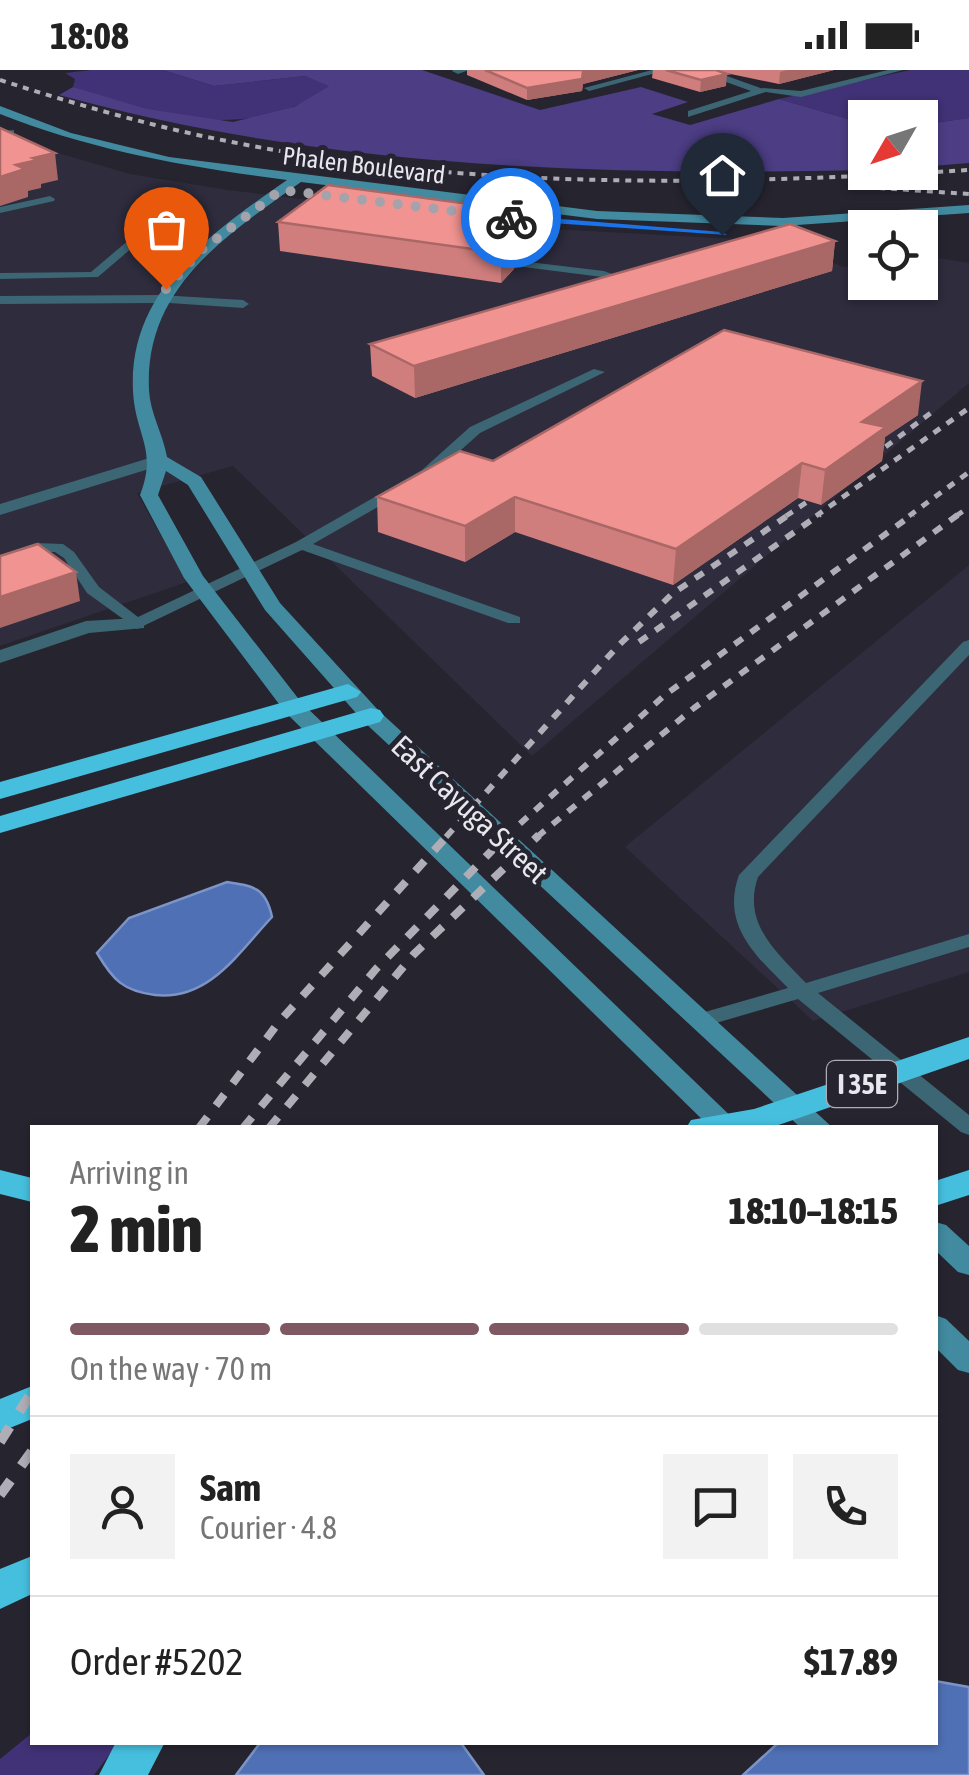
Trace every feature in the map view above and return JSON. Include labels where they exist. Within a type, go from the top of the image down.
[{"type":"highway","points":[[0,791],[348,692]]},
{"type":"highway","points":[[0,826],[371,716]]},
{"type":"highway","name":"I 35E","points":[[739,1125],[969,1048]]},
{"type":"highway","points":[[0,1182],[30,1190]]},
{"type":"highway","points":[[938,1193],[969,1182]]},
{"type":"highway","points":[[0,1416],[30,1403]]},
{"type":"highway","points":[[0,1590],[30,1575]]},
{"type":"highway","points":[[122,1775],[140,1745]]},
{"type":"main road","name":"Phalen Boulevard","points":[[0,110],[67,136],[136,154],[296,179],[672,221],[782,222],[969,209]]},
{"type":"main road","name":"Phalen Boulevard","points":[[4,131],[149,170],[281,190],[627,230],[722,235],[848,231]]},
{"type":"main road","points":[[159,460],[145,420],[140,366],[146,327],[159,300],[173,277],[199,252],[296,179]]},
{"type":"main road","points":[[938,224],[969,220]]},
{"type":"main road","name":"East Cayuga Street","points":[[739,1125],[621,1025],[292,707],[194,578],[149,495],[159,460],[195,481],[242,563],[310,650],[371,716],[816,1125]]},
{"type":"main road","points":[[938,1236],[969,1264]]},
{"type":"main road","points":[[938,1329],[969,1360]]},
{"type":"street","points":[[701,70],[763,91]]},
{"type":"street","points":[[692,114],[763,91]]},
{"type":"street","points":[[6,300],[159,300]]},
{"type":"street","points":[[0,510],[159,460]]},
{"type":"street","points":[[0,657],[86,627],[137,624]]},
{"type":"lane","points":[[589,88],[663,70]]},
{"type":"lane","points":[[763,91],[801,94],[899,70]]},
{"type":"lane","points":[[0,210],[50,199]]},
{"type":"lane","points":[[1,276],[94,275],[134,241]]},
{"type":"lane","points":[[520,264],[604,274],[630,283]]},
{"type":"lane","points":[[1,276],[16,284],[6,300]]},
{"type":"lane","points":[[159,300],[242,304]]},
{"type":"lane","points":[[0,560],[36,548],[58,548],[70,555],[93,590],[137,624],[301,545],[427,473],[475,430],[599,372]]},
{"type":"lane","points":[[301,545],[514,620]]},
{"type":"lane","points":[[969,645],[749,875],[742,887],[743,912],[752,938],[802,991],[969,1127]]},
{"type":"lane","points":[[699,1021],[969,940]]},
{"type":"shaded area","points":[[163,70],[214,86],[305,76],[331,86],[296,106],[264,116],[209,120],[125,105],[73,87],[75,79],[65,73]]},
{"type":"shaded area","points":[[163,70],[422,70],[540,110],[641,87],[688,102],[652,114],[690,125],[779,99],[848,119],[848,170],[662,171],[459,162],[258,138],[59,95],[73,87],[147,109],[233,122],[294,107],[329,86],[305,76],[214,86]]},
{"type":"shaded area","points":[[910,70],[969,70],[969,118],[938,122],[938,100],[848,100],[848,119],[779,99]]},
{"type":"shaded area","points":[[969,118],[969,163],[938,166],[938,122]]},
{"type":"shaded area","points":[[0,136],[130,174],[228,190],[552,229],[774,241],[848,266],[848,300],[938,300],[938,258],[969,263],[969,383],[532,756],[233,466],[137,493],[187,582],[0,646]]},
{"type":"shaded area","points":[[969,565],[969,972],[813,1021],[625,847]]},
{"type":"shaded area","points":[[30,1735],[30,1745],[116,1745],[94,1775],[0,1775],[0,1759]]},
{"type":"water","points":[[227,882],[257,890],[266,900],[272,917],[235,959],[207,982],[174,995],[135,991],[120,983],[97,953],[129,918]]},
{"type":"water","points":[[938,1682],[969,1687],[969,1775],[743,1775],[776,1745],[938,1745]]},
{"type":"water","points":[[258,1745],[462,1745],[484,1775],[236,1775]]},
{"type":"building","points":[[485,70],[593,70],[583,72],[582,79],[527,88]]},
{"type":"building","points":[[666,70],[716,70],[727,74],[701,80]]},
{"type":"building","points":[[0,128],[55,153],[16,165],[25,169],[0,177]]},
{"type":"building","points":[[328,185],[543,214],[527,229],[513,230],[515,240],[501,253],[278,222]]},
{"type":"building","points":[[790,224],[835,241],[414,366],[370,344]]},
{"type":"building","points":[[724,330],[922,381],[862,422],[886,427],[825,470],[802,463],[676,549],[515,497],[465,526],[377,497],[460,451],[493,461]]},
{"type":"building","points":[[38,544],[76,572],[0,597],[0,556]]},
{"type":"railway","points":[[0,80],[198,135],[411,169],[690,181],[969,170]]},
{"type":"railway","points":[[909,190],[969,194]]},
{"type":"railway","points":[[816,516],[969,408]]},
{"type":"railway","points":[[860,466],[936,409]]},
{"type":"railway","points":[[909,516],[969,472]]},
{"type":"railway","points":[[786,516],[831,486]]},
{"type":"railway","points":[[956,516],[969,507]]},
{"type":"railway","points":[[446,837],[617,647],[672,594],[790,514]]},
{"type":"railway","points":[[639,642],[820,514]]},
{"type":"railway","points":[[505,837],[665,695],[913,514]]},
{"type":"railway","points":[[537,837],[694,708],[959,514]]},
{"type":"railway","points":[[201,1125],[279,1022],[448,835]]},
{"type":"railway","points":[[272,1125],[414,954],[539,835]]},
{"type":"railway","points":[[246,1125],[376,969],[505,837]]},
{"type":"railway","points":[[0,1442],[30,1395]]},
{"type":"railway","points":[[0,1495],[30,1454]]},
{"type":"way so far","points":[[166,289],[199,252],[281,190],[511,218]]},
{"type":"route","points":[[511,218],[722,235]]}]
